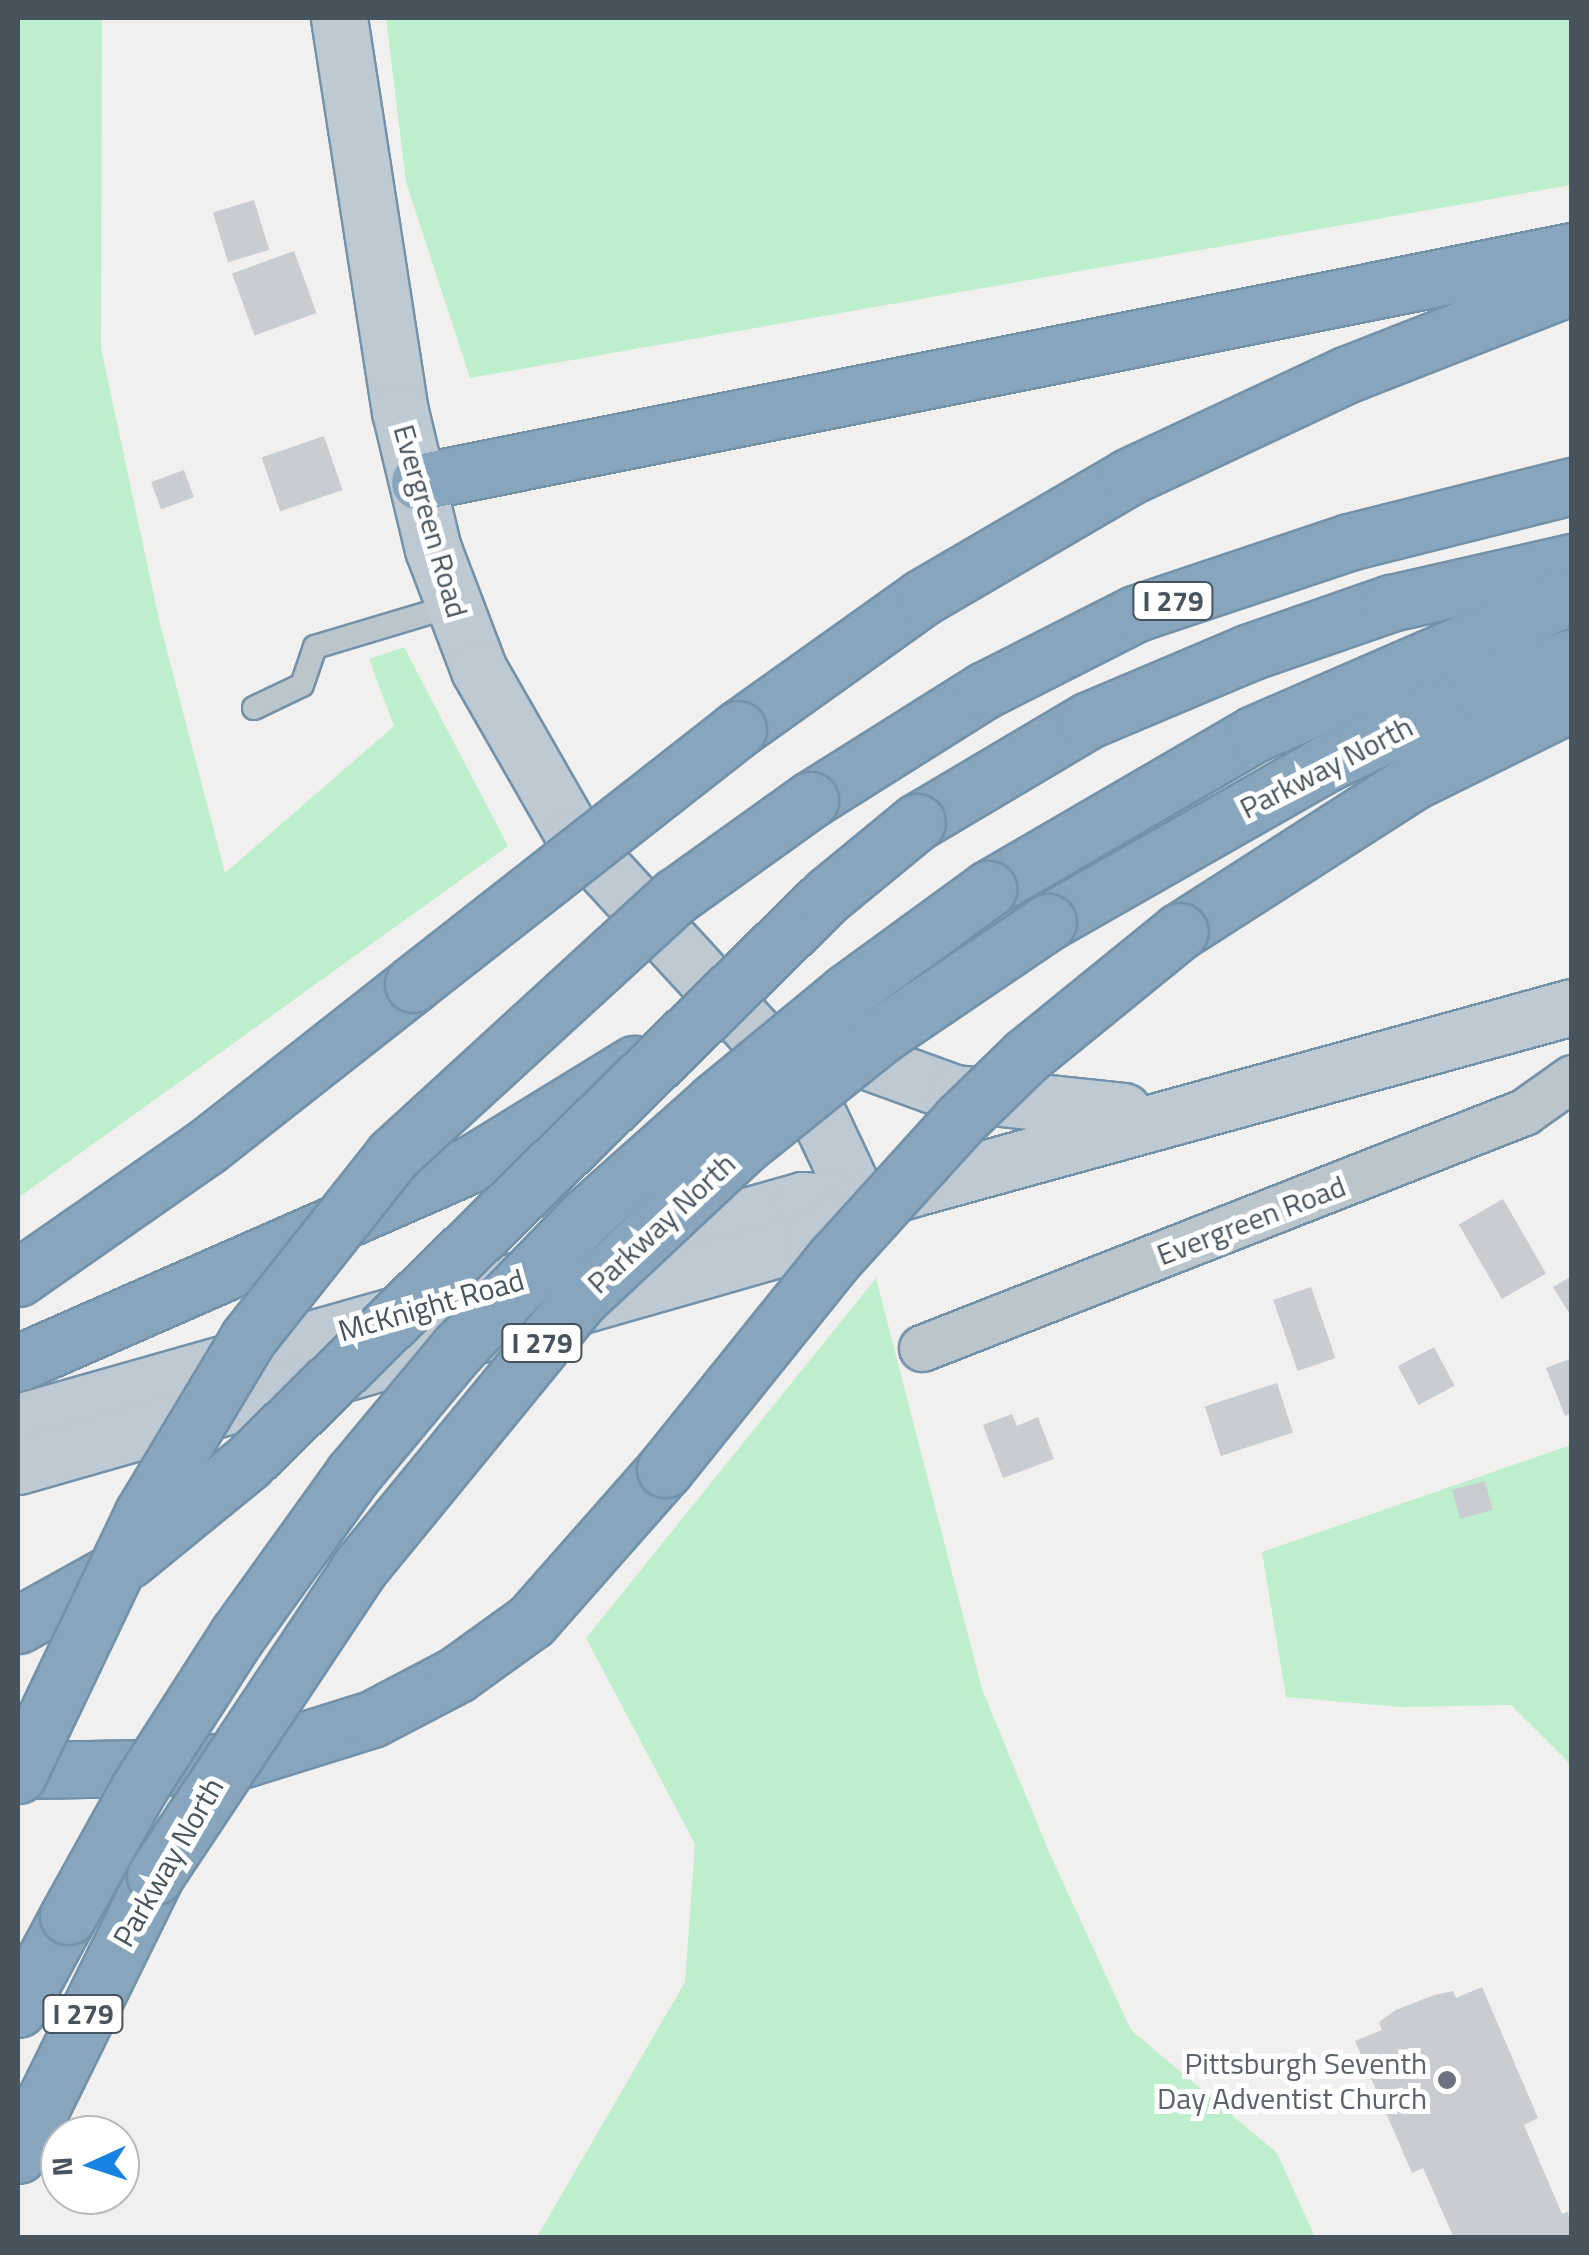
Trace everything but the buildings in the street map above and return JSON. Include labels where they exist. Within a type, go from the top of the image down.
[{"type":"highway","points":[[419,482],[1572,251]]},
{"type":"highway","points":[[18,1278],[206,1147],[738,729],[923,597],[1128,477],[1348,374],[1572,286]]},
{"type":"highway","name":"I 279","points":[[18,1772],[143,1513],[239,1354],[393,1156],[676,896],[810,800],[985,690],[1138,613],[1349,542],[1572,486]]},
{"type":"highway","points":[[18,1624],[110,1574],[247,1463],[828,896],[918,822],[1018,758],[1180,679],[1391,604],[1572,562]]},
{"type":"highway","points":[[18,2010],[139,1788],[238,1634],[353,1474],[459,1348],[586,1217],[715,1101],[847,992],[988,889],[1254,734],[1572,596]]},
{"type":"highway","name":"Parkway North","points":[[18,2155],[155,1876],[358,1570],[581,1298],[744,1145],[884,1034],[1048,922],[1327,764],[1480,689],[1572,657]]},
{"type":"highway","points":[[18,1772],[229,1761],[372,1718],[456,1675],[530,1621],[665,1469],[834,1259],[960,1120],[1026,1056],[1180,931],[1348,820],[1572,703]]},
{"type":"highway","points":[[18,1363],[355,1217],[528,1134],[708,1013]]},
{"type":"main road","name":"Evergreen Road","points":[[339,18],[400,410],[452,606],[527,764],[574,836],[804,1088],[860,1204],[1170,1113],[1572,1008]]},
{"type":"main road","name":"Evergreen Road","points":[[684,957],[763,1015],[907,1080],[1004,1103],[1170,1113]]},
{"type":"main road","name":"McKnight Road","points":[[18,1422],[802,1200],[860,1204]]},
{"type":"main road","name":"McKnight Road","points":[[18,1466],[812,1239],[860,1204]]},
{"type":"street","name":"Evergreen Road","points":[[922,1348],[1524,1112],[1572,1078]]},
{"type":"lane","points":[[254,708],[302,685],[315,647],[452,606]]},
{"type":"green space","points":[[18,18],[102,18],[101,348],[160,624],[225,873],[394,726],[369,659],[404,647],[508,846],[18,1198]]},
{"type":"green space","points":[[386,18],[1571,18],[1571,185],[470,378],[406,182]]},
{"type":"green space","points":[[876,1278],[982,1689],[1049,1852],[1131,2030],[1277,2153],[1315,2237],[537,2237],[685,1982],[695,1844],[586,1638]]},
{"type":"green space","points":[[1571,1445],[1571,1765],[1511,1705],[1401,1707],[1286,1697],[1262,1552]]},
{"type":"place","name":"Pittsburgh Seventh Day Adventist Church","points":[[1447,2080]]}]
